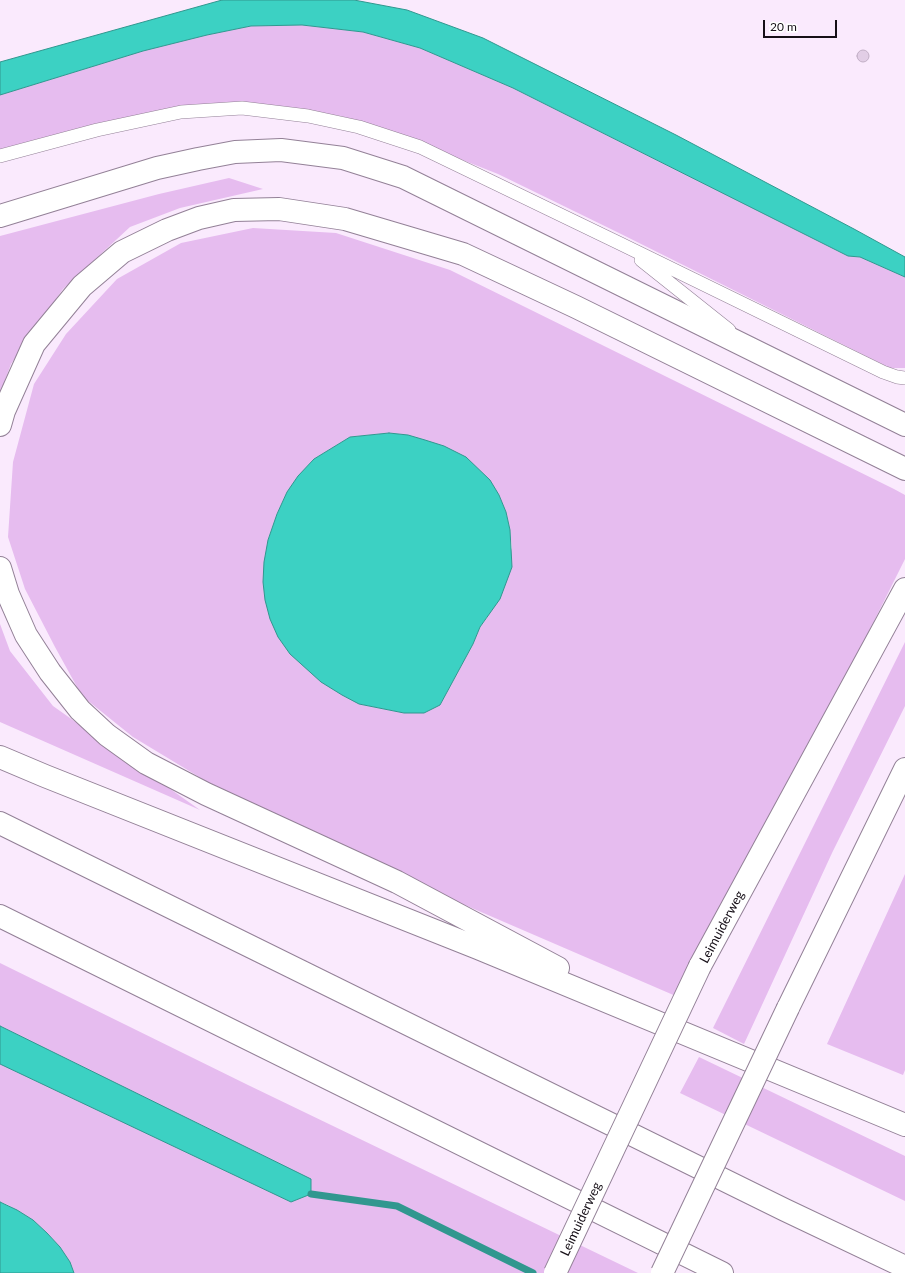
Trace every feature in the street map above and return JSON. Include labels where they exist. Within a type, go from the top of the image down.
[{"type":"main road","points":[[0,216],[157,168],[205,157],[235,152],[281,150],[343,158],[403,177],[905,425]]},
{"type":"main road","points":[[0,425],[4,411],[34,344],[82,286],[122,252],[167,230],[200,218],[234,210],[279,209],[345,219],[463,254],[583,311],[905,469]]},
{"type":"main road","points":[[0,568],[8,594],[26,635],[50,672],[80,710],[107,735],[146,762],[206,794],[397,882],[666,1026]]},
{"type":"main road","name":"Leimuiderweg","points":[[555,1273],[700,966],[905,589]]},
{"type":"main road","points":[[0,757],[478,948],[905,1126]]},
{"type":"main road","points":[[662,1273],[788,1008],[905,769]]},
{"type":"main road","points":[[0,823],[905,1267]]},
{"type":"main road","points":[[0,916],[722,1273]]},
{"type":"lane","points":[[0,156],[97,130],[181,112],[242,108],[308,116],[359,127],[420,147],[883,372],[905,378]]},
{"type":"lane","points":[[620,244],[757,352]]},
{"type":"shaded area","points":[[222,0],[354,0],[407,10],[483,38],[676,135],[905,257],[905,277],[860,257],[848,256],[513,88],[420,48],[363,32],[302,25],[251,26],[143,51],[0,95],[0,62]]},
{"type":"shaded area","points":[[302,25],[363,32],[420,48],[513,88],[848,256],[860,257],[905,277],[905,368],[890,368],[498,174],[422,144],[341,116],[263,108],[185,114],[0,155],[0,95],[143,51],[207,35],[251,26]]},
{"type":"shaded area","points":[[229,178],[263,189],[180,208],[130,227],[63,289],[11,364],[0,394],[0,236],[159,194]]},
{"type":"shaded area","points":[[253,228],[336,233],[450,270],[905,495],[905,559],[685,1000],[430,890],[224,792],[133,737],[82,696],[25,589],[8,537],[13,462],[34,384],[66,334],[117,279],[181,243]],"holes":[[[389,433],[408,435],[499,495],[506,512],[512,548],[487,618],[480,627],[473,644],[440,705],[424,713],[404,713],[359,704],[268,540],[277,514],[287,492],[314,459],[350,437]]]},
{"type":"shaded area","points":[[389,433],[408,435],[425,440],[444,446],[466,457],[490,480],[499,495],[506,512],[510,530],[512,567],[500,599],[480,627],[473,644],[440,705],[424,713],[404,713],[359,704],[321,682],[290,654],[278,637],[270,619],[265,600],[263,582],[264,562],[268,540],[277,514],[287,492],[298,476],[314,459],[350,437]]},
{"type":"shaded area","points":[[0,624],[10,651],[53,706],[200,810],[0,722]]},
{"type":"shaded area","points":[[905,642],[905,706],[832,853],[744,1044],[713,1028]]},
{"type":"shaded area","points":[[905,874],[905,1070],[903,1075],[827,1044]]},
{"type":"shaded area","points":[[0,963],[248,1085],[638,1273],[74,1273],[70,1262],[60,1247],[47,1233],[33,1220],[0,1202]]},
{"type":"shaded area","points":[[0,1026],[311,1179],[311,1194],[291,1202],[0,1064]]},
{"type":"shaded area","points":[[699,1057],[905,1156],[905,1201],[680,1093]]},
{"type":"shaded area","points":[[0,1202],[33,1220],[47,1233],[60,1247],[70,1262],[74,1273],[0,1273]]},
{"type":"building","points":[[861,50],[865,50],[869,56],[865,62],[861,62],[857,58],[857,54]]},
{"type":"waterway","points":[[311,1194],[397,1206],[533,1273]]}]
